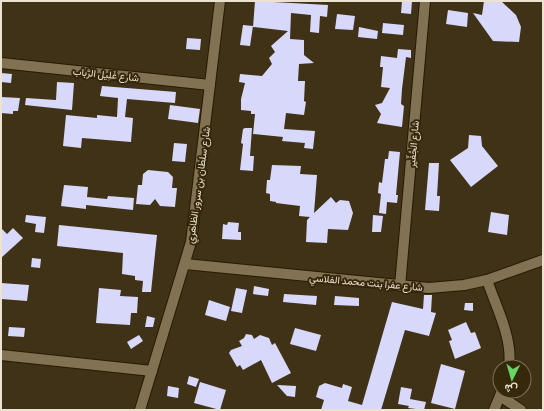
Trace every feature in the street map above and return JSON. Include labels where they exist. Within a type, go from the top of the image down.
[{"type":"street","name":"شارع سلطان بن سرور الظاهري","points":[[140,410],[185,264],[195,216],[220,1]]},
{"type":"street","name":"شارع الجُفِّير","points":[[400,286],[425,1]]},
{"type":"street","name":"شارع غَلِيل الرَّباب","points":[[1,62],[210,85]]},
{"type":"street","name":"شارع عفرا بنت محمد الفلاسي","points":[[185,264],[429,288],[464,285],[487,280],[543,260]]},
{"type":"street","points":[[487,280],[506,338],[509,359]]},
{"type":"street","points":[[1,355],[152,371]]},
{"type":"street","points":[[494,410],[499,399]]},
{"type":"street","points":[[508,399],[520,410]]},
{"type":"building","points":[[255,1],[328,5],[327,17],[320,16],[319,33],[310,32],[311,15],[291,13],[290,39],[304,40],[304,55],[314,63],[299,64],[298,81],[305,81],[304,101],[306,102],[304,115],[286,113],[284,129],[315,131],[313,149],[304,148],[305,143],[282,141],[283,137],[253,134],[255,114],[251,114],[251,111],[241,110],[241,99],[245,83],[239,82],[240,74],[262,76],[272,64],[269,58],[275,52],[271,46],[288,31],[253,27]]},
{"type":"building","points":[[402,1],[412,1],[411,14],[401,13]]},
{"type":"building","points":[[484,1],[501,1],[516,15],[521,27],[519,42],[493,41],[473,13],[482,15]]},
{"type":"building","points":[[448,10],[468,13],[467,27],[446,24]]},
{"type":"building","points":[[337,14],[355,16],[353,30],[335,29]]},
{"type":"building","points":[[383,23],[404,25],[403,35],[382,33]]},
{"type":"building","points":[[243,25],[253,26],[250,46],[240,45]]},
{"type":"building","points":[[359,27],[378,31],[377,39],[358,37]]},
{"type":"building","points":[[187,38],[201,39],[200,50],[186,49]]},
{"type":"building","points":[[398,49],[411,50],[411,58],[406,57],[402,89],[401,104],[404,106],[402,127],[377,123],[381,114],[375,105],[382,103],[390,88],[381,87],[383,67],[380,67],[381,56],[397,58]]},
{"type":"building","points":[[1,73],[12,74],[11,83],[1,82]]},
{"type":"building","points":[[57,82],[74,83],[72,110],[25,105],[26,98],[56,100]]},
{"type":"building","points":[[102,86],[176,92],[175,103],[127,99],[125,117],[133,118],[131,142],[82,138],[81,148],[63,146],[66,115],[97,118],[97,115],[117,117],[118,98],[100,96]]},
{"type":"building","points":[[1,97],[20,98],[18,111],[13,111],[13,114],[1,113]]},
{"type":"building","points":[[170,105],[200,109],[198,123],[168,119]]},
{"type":"building","points":[[252,128],[250,156],[254,156],[253,171],[240,170],[243,144],[241,143],[243,129]]},
{"type":"building","points":[[469,135],[481,136],[482,146],[498,166],[471,187],[450,160],[468,148]]},
{"type":"building","points":[[174,143],[187,144],[185,162],[172,161]]},
{"type":"building","points":[[389,151],[400,152],[396,195],[398,195],[397,203],[387,202],[386,214],[379,213],[381,194],[378,193],[379,182],[382,183],[385,159],[388,159]]},
{"type":"building","points":[[429,163],[439,163],[437,196],[440,196],[439,211],[425,210]]},
{"type":"building","points":[[272,165],[301,166],[300,174],[317,175],[314,213],[331,197],[336,203],[340,200],[349,201],[353,213],[348,230],[328,229],[327,243],[306,242],[307,220],[310,217],[299,216],[300,206],[270,201],[270,194],[266,193],[267,180],[270,180]]},
{"type":"building","points":[[148,170],[168,172],[173,177],[172,188],[177,188],[175,207],[160,206],[155,199],[150,205],[136,204],[138,185],[142,185],[143,174]]},
{"type":"building","points":[[64,185],[88,187],[87,197],[107,199],[108,196],[134,198],[133,210],[86,205],[86,209],[61,206]]},
{"type":"building","points":[[491,212],[509,215],[507,235],[488,232]]},
{"type":"building","points":[[26,215],[46,217],[44,233],[35,232],[36,224],[25,222]]},
{"type":"building","points":[[373,215],[383,216],[381,232],[372,232]]},
{"type":"building","points":[[228,222],[239,223],[238,232],[241,232],[241,240],[222,239],[223,224],[227,225]]},
{"type":"building","points":[[59,225],[157,235],[151,292],[142,292],[143,281],[135,280],[135,276],[122,274],[123,253],[57,246]]},
{"type":"building","points":[[1,228],[7,234],[13,228],[23,238],[1,258]]},
{"type":"building","points":[[32,258],[41,259],[40,268],[31,267]]},
{"type":"building","points":[[1,283],[29,285],[27,301],[1,299]]},
{"type":"building","points":[[254,286],[269,289],[268,296],[253,294]]},
{"type":"building","points":[[99,288],[121,290],[120,296],[138,297],[137,313],[131,313],[130,325],[96,323]]},
{"type":"building","points":[[236,288],[247,290],[242,313],[231,311]]},
{"type":"building","points":[[284,294],[317,296],[316,305],[283,302]]},
{"type":"building","points":[[424,295],[432,295],[431,312],[436,313],[429,336],[405,330],[381,410],[321,410],[324,400],[316,397],[319,386],[325,383],[342,388],[343,384],[352,387],[348,401],[362,405],[392,302],[423,309]]},
{"type":"building","points":[[335,296],[359,298],[359,306],[334,305]]},
{"type":"building","points":[[209,300],[230,307],[226,321],[205,315]]},
{"type":"building","points":[[465,303],[473,303],[473,311],[464,310]]},
{"type":"building","points":[[147,316],[155,318],[153,327],[145,327]]},
{"type":"building","points":[[466,322],[471,333],[475,332],[481,348],[455,359],[449,341],[452,340],[448,330]]},
{"type":"building","points":[[9,327],[25,328],[24,337],[8,336]]},
{"type":"building","points":[[295,328],[321,335],[316,351],[290,344]]},
{"type":"building","points":[[246,334],[252,335],[254,339],[260,335],[269,338],[272,345],[275,343],[291,373],[272,383],[261,360],[243,370],[240,365],[237,367],[229,353],[231,350],[242,346],[239,341],[244,338]]},
{"type":"building","points":[[139,335],[143,341],[131,349],[127,342]]},
{"type":"building","points":[[441,364],[465,371],[455,409],[431,403]]},
{"type":"building","points":[[189,376],[199,379],[196,387],[187,384]]},
{"type":"building","points":[[200,382],[226,390],[220,410],[194,403]]},
{"type":"building","points":[[277,385],[296,386],[295,397],[287,396]]},
{"type":"building","points":[[168,386],[179,388],[178,398],[167,396]]},
{"type":"building","points":[[401,387],[412,389],[410,399],[426,402],[424,410],[408,408],[409,406],[398,404]]}]
